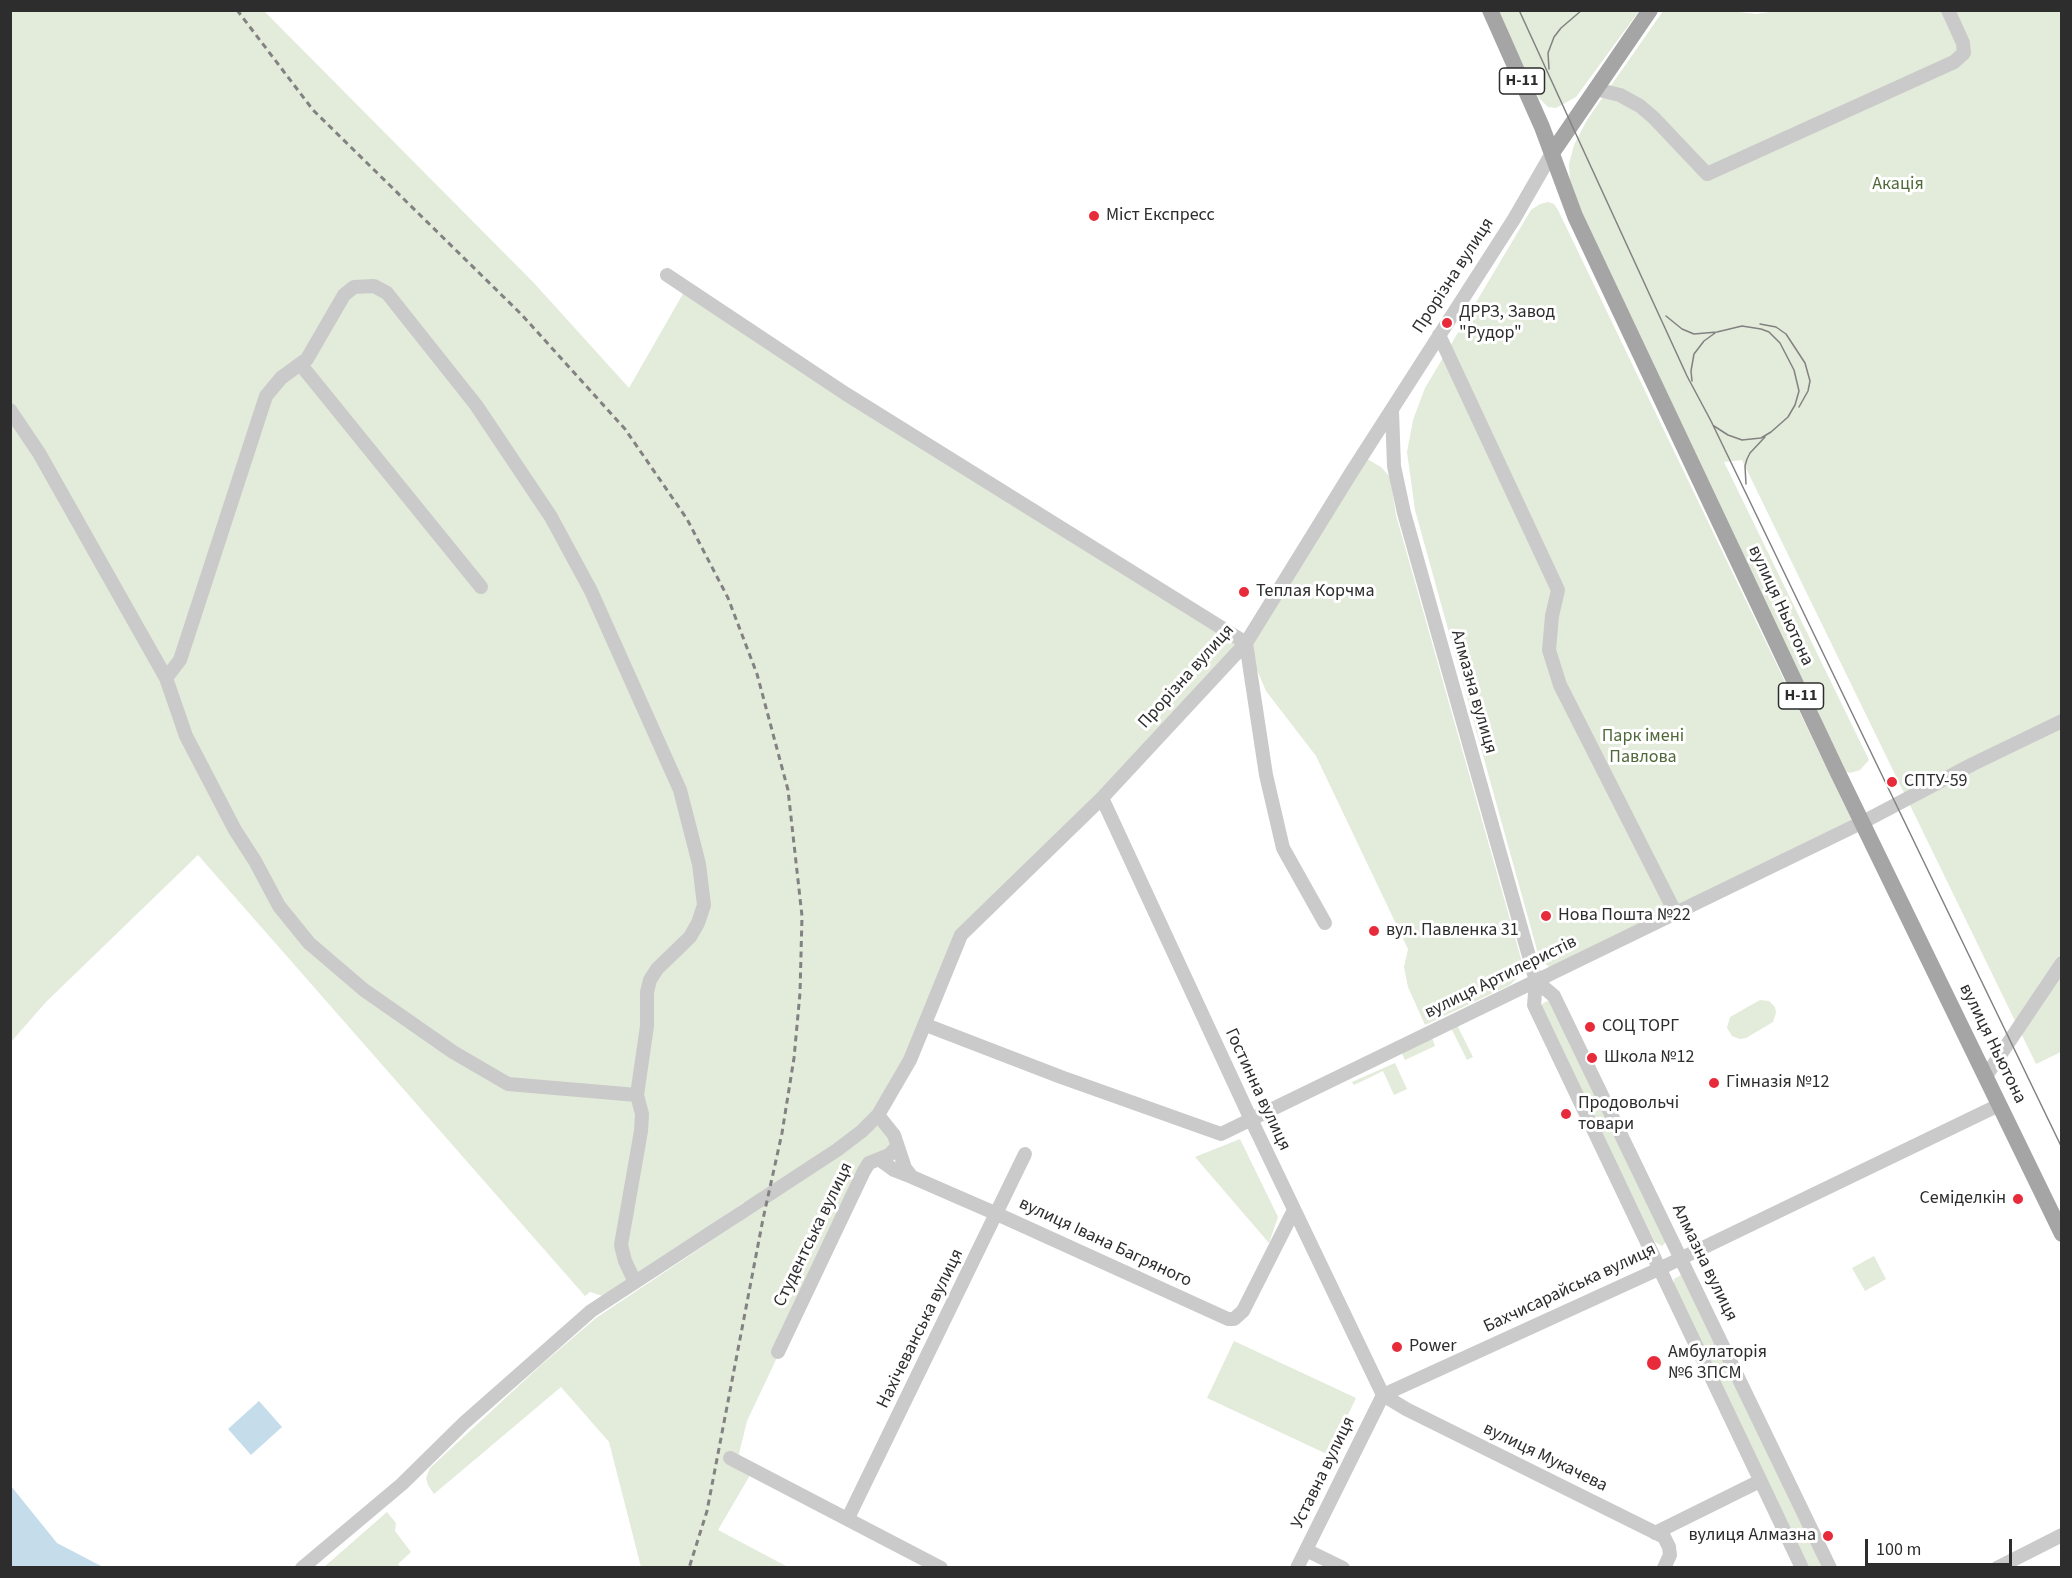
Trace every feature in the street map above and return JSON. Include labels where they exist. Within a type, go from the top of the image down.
[{"type":"main road","name":"Н-11","points":[[1490,10],[1552,153]]},
{"type":"main road","name":"Прорізна вулиця","points":[[1552,153],[1650,10]]},
{"type":"main road","name":"вулиця Ньютона","points":[[1552,153],[1575,216],[1786,664],[2061,1234]]},
{"type":"street","points":[[1594,89],[1620,95],[1640,106],[1707,174],[1954,62],[1964,53],[1963,43],[1948,10]]},
{"type":"street","name":"Прорізна вулиця","points":[[302,1568],[402,1484],[464,1423],[591,1311],[794,1178],[862,1131],[878,1115],[906,1069],[961,935],[1102,798],[1246,643],[1514,219],[1552,153]]},
{"type":"street","points":[[667,275],[846,394],[1246,643],[1266,776],[1283,848],[1325,923]]},
{"type":"street","points":[[166,678],[180,660],[266,396],[281,378],[307,359],[344,295],[354,286],[374,286],[387,293],[476,405],[551,517],[591,591],[680,790],[699,864],[704,904],[698,923],[690,936],[657,969],[647,992],[647,1026],[637,1095],[642,1114],[641,1131],[621,1245],[625,1261],[635,1282]]},
{"type":"street","points":[[1439,335],[1558,590],[1552,616],[1549,650],[1560,685],[1676,914]]},
{"type":"street","points":[[301,365],[481,587]]},
{"type":"street","name":"Алмазна вулиця","points":[[1392,409],[1394,466],[1404,513],[1536,981],[1534,1005],[1802,1568]]},
{"type":"street","points":[[10,410],[39,453],[166,678],[186,736],[235,830],[279,906],[309,943],[364,990],[453,1052],[508,1084],[637,1095]]},
{"type":"street","name":"вулиця Артилеристів","points":[[926,1025],[1061,1077],[1221,1134],[1676,914],[2061,721]]},
{"type":"street","name":"Гостинна вулиця","points":[[1102,798],[1251,1120],[1383,1395]]},
{"type":"street","points":[[1986,1076],[2061,963]]},
{"type":"street","name":"Алмазна вулиця","points":[[1536,981],[1554,996],[1682,1257],[1830,1568]]},
{"type":"street","name":"Бахчисарайська вулиця","points":[[1383,1395],[1660,1268],[1999,1105]]},
{"type":"street","points":[[878,1115],[894,1135],[905,1168],[912,1177]]},
{"type":"street","name":"Студентська вулиця","points":[[778,1352],[864,1170],[869,1163],[889,1155],[897,1147]]},
{"type":"street","name":"Нахічеванська вулиця","points":[[848,1518],[1025,1154]]},
{"type":"street","name":"вулиця Івана Багряного","points":[[879,1160],[894,1170],[1228,1319],[1234,1319],[1243,1311],[1294,1210]]},
{"type":"street","name":"вулиця Мукачева","points":[[1383,1395],[1406,1409],[1655,1533]]},
{"type":"street","name":"Уставна вулиця","points":[[1297,1568],[1383,1395]]},
{"type":"street","points":[[730,1458],[941,1568]]},
{"type":"street","points":[[1655,1533],[1760,1481]]},
{"type":"street","points":[[1655,1533],[1664,1537],[1669,1547],[1670,1555],[1664,1568]]},
{"type":"street","points":[[1997,1568],[2061,1535]]},
{"type":"street","points":[[1306,1550],[1343,1568]]},
{"type":"green space","name":"Акація","points":[[1720,10],[1757,14],[1781,10],[2061,11],[2061,1052],[2036,1064],[1742,460],[1724,462],[1869,760],[1860,770],[1850,773],[1843,771],[1585,224],[1570,182],[1569,164],[1574,145],[1587,120],[1663,11]]},
{"type":"green space","points":[[11,11],[264,11],[534,283],[629,388],[688,285],[1246,643],[1362,456],[1381,467],[1390,477],[1396,515],[1523,966],[1521,974],[1510,985],[1425,1025],[1408,987],[1404,967],[1408,949],[1316,756],[1266,691],[1246,644],[961,935],[878,1115],[897,1147],[869,1163],[747,1421],[737,1462],[753,1470],[718,1530],[788,1567],[641,1567],[609,1442],[561,1387],[434,1494],[426,1478],[430,1468],[540,1366],[596,1318],[741,1221],[744,1202],[606,1297],[590,1292],[585,1296],[198,855],[46,1002],[11,1042]]},
{"type":"green space","points":[[1498,11],[1639,11],[1576,97],[1556,108],[1548,107],[1539,98]]},
{"type":"green space","name":"Парк імені Павлова","points":[[1548,202],[1554,204],[1558,210],[1852,821],[1550,967],[1540,961],[1415,510],[1407,452],[1413,420],[1425,388],[1531,210]]},
{"type":"green space","points":[[1549,1000],[1666,1242],[1662,1246],[1655,1242],[1542,1010],[1542,1004]]},
{"type":"green space","points":[[1760,1000],[1769,1001],[1775,1007],[1773,1022],[1746,1038],[1740,1039],[1732,1036],[1727,1028],[1730,1017]]},
{"type":"green space","points":[[1455,1021],[1473,1057],[1467,1060],[1449,1024]]},
{"type":"green space","points":[[1432,1038],[1435,1046],[1405,1060],[1401,1052]]},
{"type":"green space","points":[[1395,1063],[1407,1089],[1394,1095],[1383,1071],[1354,1085],[1352,1082]]},
{"type":"green space","points":[[1240,1139],[1278,1217],[1269,1243],[1195,1157]]},
{"type":"green space","points":[[1874,1256],[1886,1279],[1865,1291],[1852,1268]]},
{"type":"green space","points":[[1681,1275],[1823,1567],[1809,1567],[1674,1285],[1674,1279]]},
{"type":"green space","points":[[1234,1341],[1356,1398],[1329,1455],[1207,1398]]},
{"type":"green space","points":[[387,1512],[396,1523],[395,1531],[411,1552],[398,1564],[401,1567],[324,1567]]},
{"type":"water","points":[[259,1401],[282,1427],[251,1455],[228,1429]]},
{"type":"water","points":[[11,1486],[57,1543],[103,1567],[11,1567]]},
{"type":"tram line","points":[[1519,10],[1687,376],[1711,421],[2062,1148]]},
{"type":"tram line","points":[[1549,69],[1548,53],[1554,37],[1582,10]]},
{"type":"tram line","points":[[1666,316],[1682,329],[1694,334],[1717,332],[1742,326],[1769,332],[1780,343],[1794,370],[1799,391],[1795,405],[1788,417],[1771,432],[1761,438],[1742,440],[1714,426]]},
{"type":"tram line","points":[[1760,324],[1776,327],[1786,334],[1805,363],[1810,381],[1808,391],[1799,407]]},
{"type":"tram line","points":[[1692,381],[1694,354],[1704,341],[1715,333]]},
{"type":"tram line","points":[[1746,484],[1747,459],[1765,437]]},
{"type":"railway","points":[[237,10],[313,110],[522,315],[625,429],[687,519],[728,598],[757,674],[788,790],[802,916],[800,993],[794,1058],[782,1133],[763,1219],[707,1511],[689,1568]]},
{"type":"place","name":"Міст Експресс","points":[[1094,216]]},
{"type":"place","name":"ДРРЗ, Завод \"Рудор\"","points":[[1447,323]]},
{"type":"place","name":"Теплая Корчма","points":[[1244,592]]},
{"type":"place","name":"СПТУ-59","points":[[1892,782]]},
{"type":"place","name":"Нова Пошта №22","points":[[1546,916]]},
{"type":"place","name":"вул. Павленка 31","points":[[1374,931]]},
{"type":"place","name":"СОЦ ТОРГ","points":[[1590,1027]]},
{"type":"place","name":"Школа №12","points":[[1592,1058]]},
{"type":"place","name":"Гімназія №12","points":[[1714,1083]]},
{"type":"place","name":"Продовольчі товари","points":[[1566,1114]]},
{"type":"place","name":"Семіделкін","points":[[2018,1199]]},
{"type":"place","name":"Power","points":[[1397,1347]]},
{"type":"place","name":"Амбулаторія №6 ЗПСМ","points":[[1654,1363]]},
{"type":"place","name":"вулиця Алмазна","points":[[1828,1536]]}]
